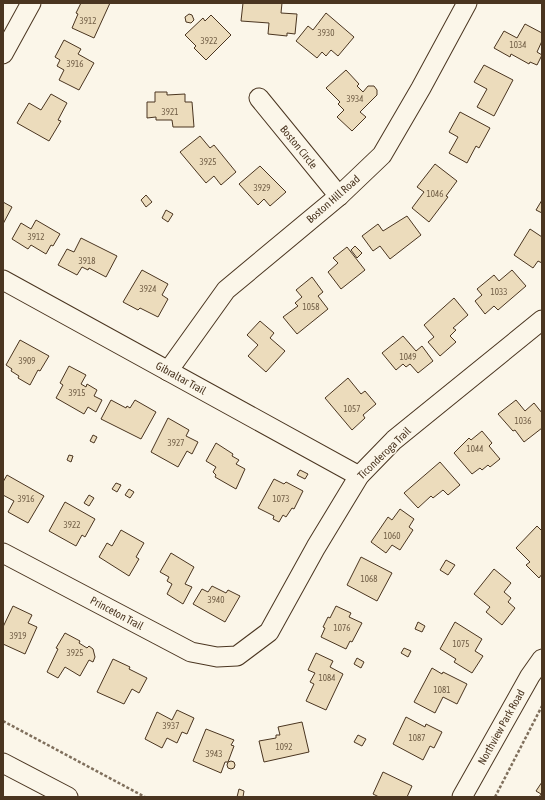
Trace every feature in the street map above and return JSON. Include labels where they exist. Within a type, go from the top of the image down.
[{"type":"street","points":[[3,54],[31,3]]},
{"type":"street","name":"Boston Hill Road","points":[[168,371],[226,290],[339,196],[382,155],[422,88],[467,3]]},
{"type":"street","name":"Boston Circle","points":[[259,98],[339,196]]},
{"type":"street","name":"Gibraltar Trail","points":[[3,280],[359,476]]},
{"type":"street","name":"Ticonderoga Trail","points":[[237,656],[269,632],[316,547],[359,476],[394,440],[542,320]]},
{"type":"street","name":"Princeton Trail","points":[[3,553],[191,652],[217,657],[237,656]]},
{"type":"street","name":"Northview Park Road","points":[[462,797],[530,676],[542,658]]},
{"type":"street","points":[[3,763],[68,797]]},
{"type":"path","points":[[495,797],[542,706]]},
{"type":"path","points":[[3,721],[145,797]]},
{"type":"building","points":[[81,3],[110,3],[94,38],[72,28],[78,14],[76,13]]},
{"type":"building","points":[[243,3],[282,3],[281,13],[297,14],[295,34],[287,33],[287,36],[268,34],[269,23],[241,21]]},
{"type":"building","points":[[326,13],[354,37],[338,56],[331,50],[326,56],[322,52],[317,58],[296,41],[308,26],[313,30]]},
{"type":"building","points":[[189,14],[192,15],[194,20],[191,23],[186,22],[185,17]]},
{"type":"building","points":[[211,15],[231,35],[206,60],[194,48],[196,46],[185,35],[203,18],[205,21]]},
{"type":"building","points":[[525,24],[542,33],[542,41],[537,52],[542,55],[537,65],[530,62],[529,64],[511,54],[510,57],[494,48],[504,31],[517,38]]},
{"type":"building","points":[[64,40],[81,49],[78,54],[94,63],[79,90],[59,80],[64,70],[57,66],[60,60],[55,57]]},
{"type":"building","points":[[484,65],[513,80],[494,116],[477,107],[487,89],[474,82]]},
{"type":"building","points":[[346,70],[359,84],[357,86],[363,92],[368,86],[374,86],[377,90],[377,95],[360,112],[366,117],[352,131],[337,117],[344,110],[338,104],[340,102],[326,88]]},
{"type":"building","points":[[155,92],[167,92],[167,95],[185,94],[185,102],[192,102],[194,127],[173,127],[172,120],[156,120],[156,117],[147,118],[147,102],[155,102]]},
{"type":"building","points":[[51,94],[67,103],[58,120],[61,121],[49,141],[17,123],[29,103],[41,110]]},
{"type":"building","points":[[460,112],[490,128],[479,148],[476,146],[467,163],[449,153],[458,137],[449,132]]},
{"type":"building","points":[[200,136],[210,148],[214,145],[236,172],[221,185],[214,176],[206,183],[180,152]]},
{"type":"building","points":[[435,164],[457,181],[446,196],[448,197],[429,222],[412,208],[424,192],[417,187]]},
{"type":"building","points":[[260,166],[286,192],[270,206],[264,199],[258,205],[239,184]]},
{"type":"building","points":[[146,195],[152,202],[146,207],[141,200]]},
{"type":"building","points":[[542,200],[542,213],[536,210]]},
{"type":"building","points":[[3,202],[12,207],[3,224]]},
{"type":"building","points":[[166,210],[173,214],[168,222],[162,218]]},
{"type":"building","points":[[407,216],[421,235],[390,259],[380,246],[373,251],[362,236],[378,224],[383,231]]},
{"type":"building","points":[[36,220],[60,234],[46,254],[31,245],[28,249],[12,239],[21,223],[31,229]]},
{"type":"building","points":[[530,229],[542,237],[542,263],[538,261],[533,268],[514,255]]},
{"type":"building","points":[[81,238],[117,256],[106,277],[89,268],[88,270],[82,267],[77,275],[58,265],[67,249],[74,252]]},
{"type":"building","points":[[355,246],[362,253],[357,258],[351,250]]},
{"type":"building","points":[[347,247],[365,270],[341,289],[328,272],[338,263],[333,258]]},
{"type":"building","points":[[142,270],[168,284],[162,295],[168,299],[158,317],[140,308],[138,310],[123,302]]},
{"type":"building","points":[[512,270],[526,286],[498,310],[494,306],[485,314],[475,301],[482,295],[477,289],[494,275],[499,281]]},
{"type":"building","points":[[312,277],[323,292],[318,296],[328,309],[297,334],[283,317],[298,306],[295,303],[302,297],[296,290]]},
{"type":"building","points":[[454,298],[468,315],[453,328],[456,330],[450,336],[456,342],[440,356],[428,342],[434,337],[424,325]]},
{"type":"building","points":[[260,321],[274,333],[270,338],[285,351],[266,372],[248,356],[258,345],[247,335]]},
{"type":"building","points":[[403,336],[416,351],[422,346],[433,361],[418,373],[410,364],[406,367],[403,364],[396,370],[382,353]]},
{"type":"building","points":[[20,340],[49,356],[40,371],[38,370],[30,385],[18,378],[19,376],[11,371],[12,369],[6,365]]},
{"type":"building","points":[[69,366],[86,375],[81,384],[86,387],[87,384],[97,390],[94,396],[102,400],[96,412],[88,407],[84,414],[56,398],[63,385],[60,383]]},
{"type":"building","points":[[348,378],[361,394],[365,391],[376,404],[363,415],[365,418],[352,430],[325,398]]},
{"type":"building","points":[[111,400],[126,408],[127,406],[130,408],[135,400],[156,412],[141,439],[101,419]]},
{"type":"building","points":[[516,400],[525,411],[534,403],[542,413],[542,428],[524,442],[515,430],[513,431],[498,414]]},
{"type":"building","points":[[168,418],[189,430],[186,436],[198,442],[192,454],[187,451],[178,467],[151,452]]},
{"type":"building","points":[[482,431],[492,443],[489,446],[500,459],[490,467],[488,465],[482,470],[480,468],[472,474],[454,453],[469,438],[471,440]]},
{"type":"building","points":[[93,435],[97,437],[94,443],[90,441]]},
{"type":"building","points":[[216,443],[233,454],[232,456],[239,460],[236,464],[245,469],[236,489],[215,477],[216,475],[213,472],[216,467],[206,461]]},
{"type":"building","points":[[69,455],[73,456],[71,462],[67,460]]},
{"type":"building","points":[[440,462],[460,485],[448,495],[443,490],[433,498],[431,496],[418,508],[404,493]]},
{"type":"building","points":[[300,470],[308,474],[305,479],[297,475]]},
{"type":"building","points":[[7,475],[44,496],[28,523],[8,512],[14,501],[3,495],[3,482]]},
{"type":"building","points":[[274,479],[284,484],[286,482],[303,491],[294,509],[292,508],[286,517],[283,515],[279,522],[273,519],[274,516],[258,508]]},
{"type":"building","points":[[116,483],[121,485],[117,492],[112,489]]},
{"type":"building","points":[[129,489],[134,492],[130,498],[125,495]]},
{"type":"building","points":[[89,495],[94,498],[89,506],[84,503]]},
{"type":"building","points":[[65,502],[95,519],[85,537],[82,535],[76,546],[49,531]]},
{"type":"building","points":[[400,509],[414,519],[409,527],[413,530],[400,550],[392,545],[386,553],[371,542],[388,517],[392,520]]},
{"type":"building","points":[[537,526],[542,531],[542,574],[539,578],[526,565],[530,562],[516,548]]},
{"type":"building","points":[[121,530],[144,543],[136,557],[139,559],[129,576],[99,557],[107,543],[112,546]]},
{"type":"building","points":[[171,553],[194,567],[185,584],[192,587],[183,604],[167,594],[172,584],[167,581],[169,577],[160,572]]},
{"type":"building","points":[[361,557],[392,573],[377,601],[347,585]]},
{"type":"building","points":[[446,560],[455,565],[448,575],[440,570]]},
{"type":"building","points":[[494,569],[511,583],[504,592],[511,598],[508,602],[515,608],[502,625],[486,612],[490,607],[474,594]]},
{"type":"building","points":[[212,586],[226,593],[228,590],[240,596],[225,622],[193,604],[202,589],[208,592]]},
{"type":"building","points":[[13,606],[32,615],[28,623],[37,627],[25,654],[3,644],[3,627]]},
{"type":"building","points":[[336,606],[351,613],[349,617],[362,623],[352,642],[350,641],[346,649],[321,637],[325,628],[323,627],[328,617],[330,618]]},
{"type":"building","points":[[418,622],[425,626],[422,632],[415,629]]},
{"type":"building","points":[[455,622],[482,639],[475,651],[483,656],[472,673],[454,662],[456,659],[440,649]]},
{"type":"building","points":[[65,633],[80,641],[79,643],[87,648],[89,646],[93,649],[95,657],[93,662],[89,660],[80,676],[65,667],[58,678],[47,672],[58,649],[56,648]]},
{"type":"building","points":[[404,648],[411,651],[408,657],[401,653]]},
{"type":"building","points":[[316,653],[333,661],[330,667],[343,674],[326,710],[306,701],[314,684],[310,682],[315,673],[308,670]]},
{"type":"building","points":[[357,658],[364,662],[361,668],[354,664]]},
{"type":"building","points":[[113,659],[130,667],[129,669],[147,678],[139,693],[132,689],[124,704],[97,692]]},
{"type":"building","points":[[432,668],[442,674],[443,672],[467,684],[457,704],[443,697],[435,713],[414,702]]},
{"type":"building","points":[[177,710],[194,718],[187,734],[182,732],[177,743],[167,738],[162,748],[145,739],[157,712],[172,720]]},
{"type":"building","points":[[406,717],[425,727],[426,724],[442,732],[434,748],[430,746],[423,760],[393,744]]},
{"type":"building","points":[[302,722],[309,752],[264,762],[259,741],[276,738],[276,735],[280,735],[278,727]]},
{"type":"building","points":[[206,729],[234,740],[231,745],[234,746],[228,762],[225,762],[221,773],[193,761]]},
{"type":"building","points":[[358,735],[366,739],[362,746],[354,742]]},
{"type":"building","points":[[229,761],[233,761],[235,765],[233,769],[229,769],[227,767],[227,763]]},
{"type":"building","points":[[383,772],[412,786],[407,797],[379,797],[373,794]]},
{"type":"building","points":[[542,782],[542,797],[539,797],[541,794],[536,791]]},
{"type":"building","points":[[239,789],[244,791],[243,797],[237,797]]}]
